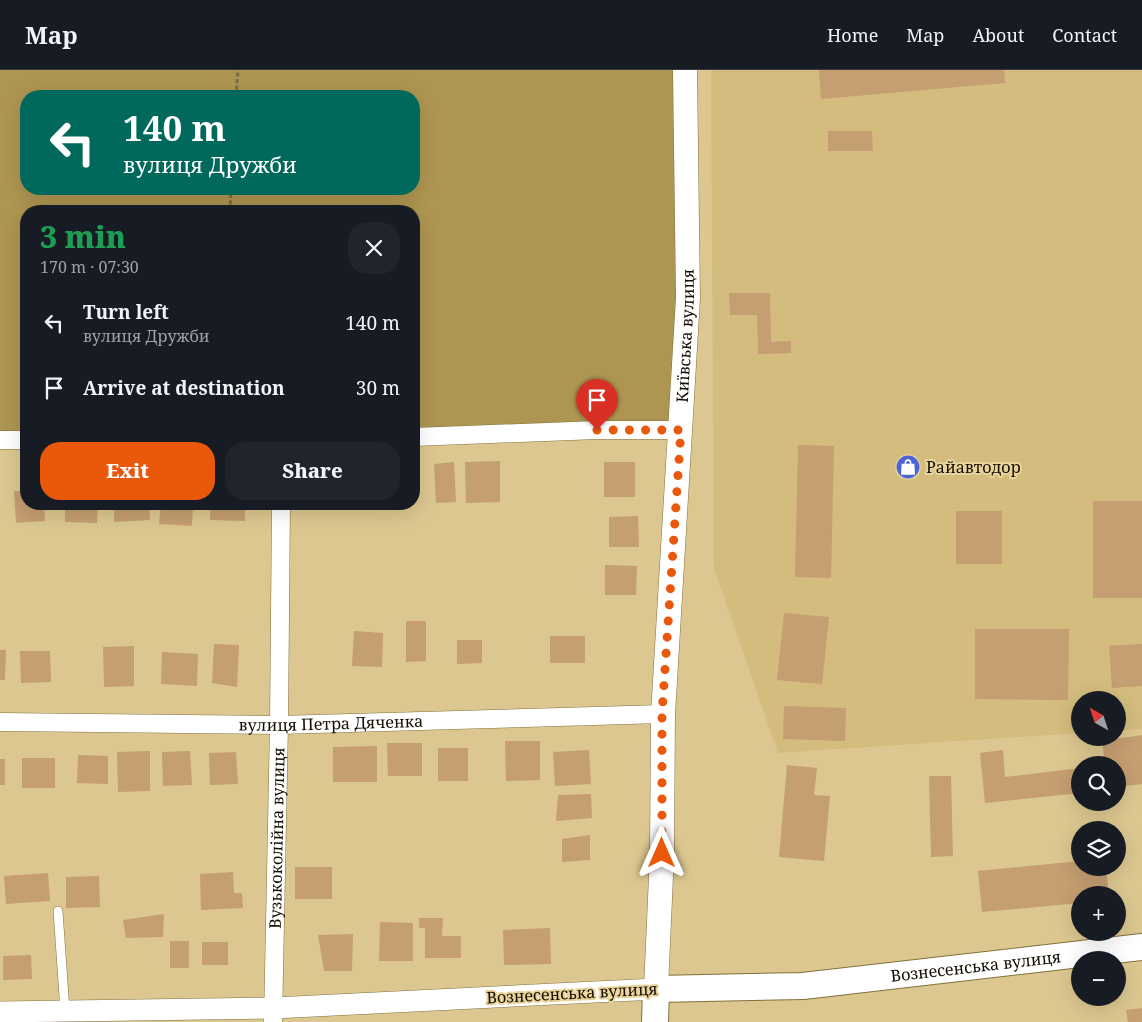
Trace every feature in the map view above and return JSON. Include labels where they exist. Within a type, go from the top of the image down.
[{"type":"main road","name":"Київська вулиця","points":[[654,1022],[662,853],[662,714],[688,298],[685,70]]},
{"type":"main road","name":"Вознесенська вулиця","points":[[656,989],[803,986],[1142,947]]},
{"type":"street","points":[[420,437],[597,430],[681,430]]},
{"type":"street","points":[[0,440],[20,440]]},
{"type":"street","name":"Вузькоколійна вулиця","points":[[274,1015],[279,725],[280,510]]},
{"type":"street","name":"вулиця Петра Дяченка","points":[[0,722],[279,725],[662,714]]},
{"type":"street","name":"Вознесенська вулиця","points":[[0,1012],[65,1011],[274,1015],[656,989]]},
{"type":"lane","points":[[58,911],[65,1011]]},
{"type":"path","points":[[236,90],[238,70]]},
{"type":"shaded area","points":[[0,70],[685,70],[681,430],[420,427],[420,205],[20,205],[20,436],[0,437]]},
{"type":"shaded area","points":[[711,70],[1142,70],[1142,729],[1126,730],[1126,691],[1071,691],[1071,734],[778,753],[714,568]]},
{"type":"building","points":[[819,70],[1004,70],[1005,83],[821,99]]},
{"type":"building","points":[[828,131],[872,131],[873,151],[828,151]]},
{"type":"building","points":[[729,293],[770,293],[771,342],[791,341],[791,353],[758,354],[757,315],[730,315]]},
{"type":"building","points":[[798,445],[834,446],[831,578],[795,577]]},
{"type":"building","points":[[500,461],[500,502],[466,503],[465,462]]},
{"type":"building","points":[[454,462],[456,502],[436,503],[434,464]]},
{"type":"building","points":[[604,462],[635,462],[635,497],[604,497]]},
{"type":"building","points":[[14,491],[20,491],[20,510],[44,510],[45,521],[16,523]]},
{"type":"building","points":[[1093,501],[1142,501],[1142,598],[1093,598]]},
{"type":"building","points":[[65,510],[98,510],[97,523],[65,522]]},
{"type":"building","points":[[114,510],[149,510],[150,520],[114,522]]},
{"type":"building","points":[[160,510],[193,510],[192,526],[159,524]]},
{"type":"building","points":[[210,510],[245,510],[245,521],[210,520]]},
{"type":"building","points":[[956,511],[1002,511],[1002,564],[956,564]]},
{"type":"building","points":[[638,516],[639,547],[609,547],[609,517]]},
{"type":"building","points":[[605,565],[637,566],[636,595],[605,595]]},
{"type":"building","points":[[784,613],[829,617],[822,684],[777,680]]},
{"type":"building","points":[[406,621],[426,621],[426,661],[406,662]]},
{"type":"building","points":[[975,629],[1069,629],[1068,700],[975,699]]},
{"type":"building","points":[[354,631],[383,633],[382,667],[352,666]]},
{"type":"building","points":[[550,636],[585,636],[585,663],[550,663]]},
{"type":"building","points":[[457,640],[482,640],[482,663],[457,664]]},
{"type":"building","points":[[214,644],[239,645],[237,687],[212,683]]},
{"type":"building","points":[[1142,644],[1142,686],[1112,688],[1109,646]]},
{"type":"building","points":[[134,646],[134,686],[104,687],[103,647]]},
{"type":"building","points":[[0,650],[6,650],[5,680],[0,680]]},
{"type":"building","points":[[20,651],[50,651],[51,682],[21,683]]},
{"type":"building","points":[[162,652],[198,654],[197,686],[161,684]]},
{"type":"building","points":[[784,706],[846,708],[845,741],[783,739]]},
{"type":"building","points":[[1142,735],[1142,784],[1126,786],[1126,756],[1104,756],[1103,746],[1126,746],[1126,737]]},
{"type":"building","points":[[505,741],[540,741],[540,780],[506,781]]},
{"type":"building","points":[[387,743],[422,743],[422,776],[388,776]]},
{"type":"building","points":[[377,746],[377,782],[333,782],[333,747]]},
{"type":"building","points":[[438,748],[468,748],[468,781],[438,781]]},
{"type":"building","points":[[589,750],[591,784],[555,786],[553,752]]},
{"type":"building","points":[[1003,750],[1005,777],[1071,769],[1071,794],[985,803],[980,753]]},
{"type":"building","points":[[150,751],[150,791],[118,792],[117,752]]},
{"type":"building","points":[[190,751],[192,785],[163,786],[162,752]]},
{"type":"building","points":[[236,752],[238,784],[210,785],[209,753]]},
{"type":"building","points":[[78,755],[108,756],[108,784],[77,783]]},
{"type":"building","points":[[22,758],[55,758],[55,788],[22,788]]},
{"type":"building","points":[[0,759],[5,759],[5,785],[0,785]]},
{"type":"building","points":[[787,765],[817,768],[814,795],[830,796],[824,861],[779,857]]},
{"type":"building","points":[[929,776],[951,776],[953,856],[931,857]]},
{"type":"building","points":[[591,794],[592,818],[556,821],[558,795]]},
{"type":"building","points":[[590,835],[590,860],[562,862],[562,839]]},
{"type":"building","points":[[1071,862],[1071,876],[1107,876],[1108,886],[1071,886],[1071,904],[982,912],[978,871]]},
{"type":"building","points":[[295,867],[332,867],[332,899],[295,899]]},
{"type":"building","points":[[233,872],[234,893],[242,893],[243,908],[201,910],[200,874]]},
{"type":"building","points":[[48,873],[50,901],[6,904],[4,876]]},
{"type":"building","points":[[99,876],[100,907],[66,908],[66,877]]},
{"type":"building","points":[[164,914],[163,937],[126,938],[123,920]]},
{"type":"building","points":[[419,918],[443,918],[442,936],[461,936],[461,958],[425,958],[425,928],[419,928]]},
{"type":"building","points":[[380,922],[413,923],[413,961],[379,961]]},
{"type":"building","points":[[550,928],[551,964],[504,965],[503,930]]},
{"type":"building","points":[[353,934],[352,971],[324,971],[318,935]]},
{"type":"building","points":[[170,941],[189,941],[189,968],[170,968]]},
{"type":"building","points":[[202,942],[228,942],[228,965],[202,965]]},
{"type":"building","points":[[31,955],[32,979],[3,980],[3,956]]},
{"type":"building","points":[[1142,1008],[1142,1022],[1128,1022],[1126,1010]]},
{"type":"place","name":"Райавтодор","points":[[908,467]]},
{"type":"route","points":[[597,430],[681,430],[662,714],[662,853]]}]
